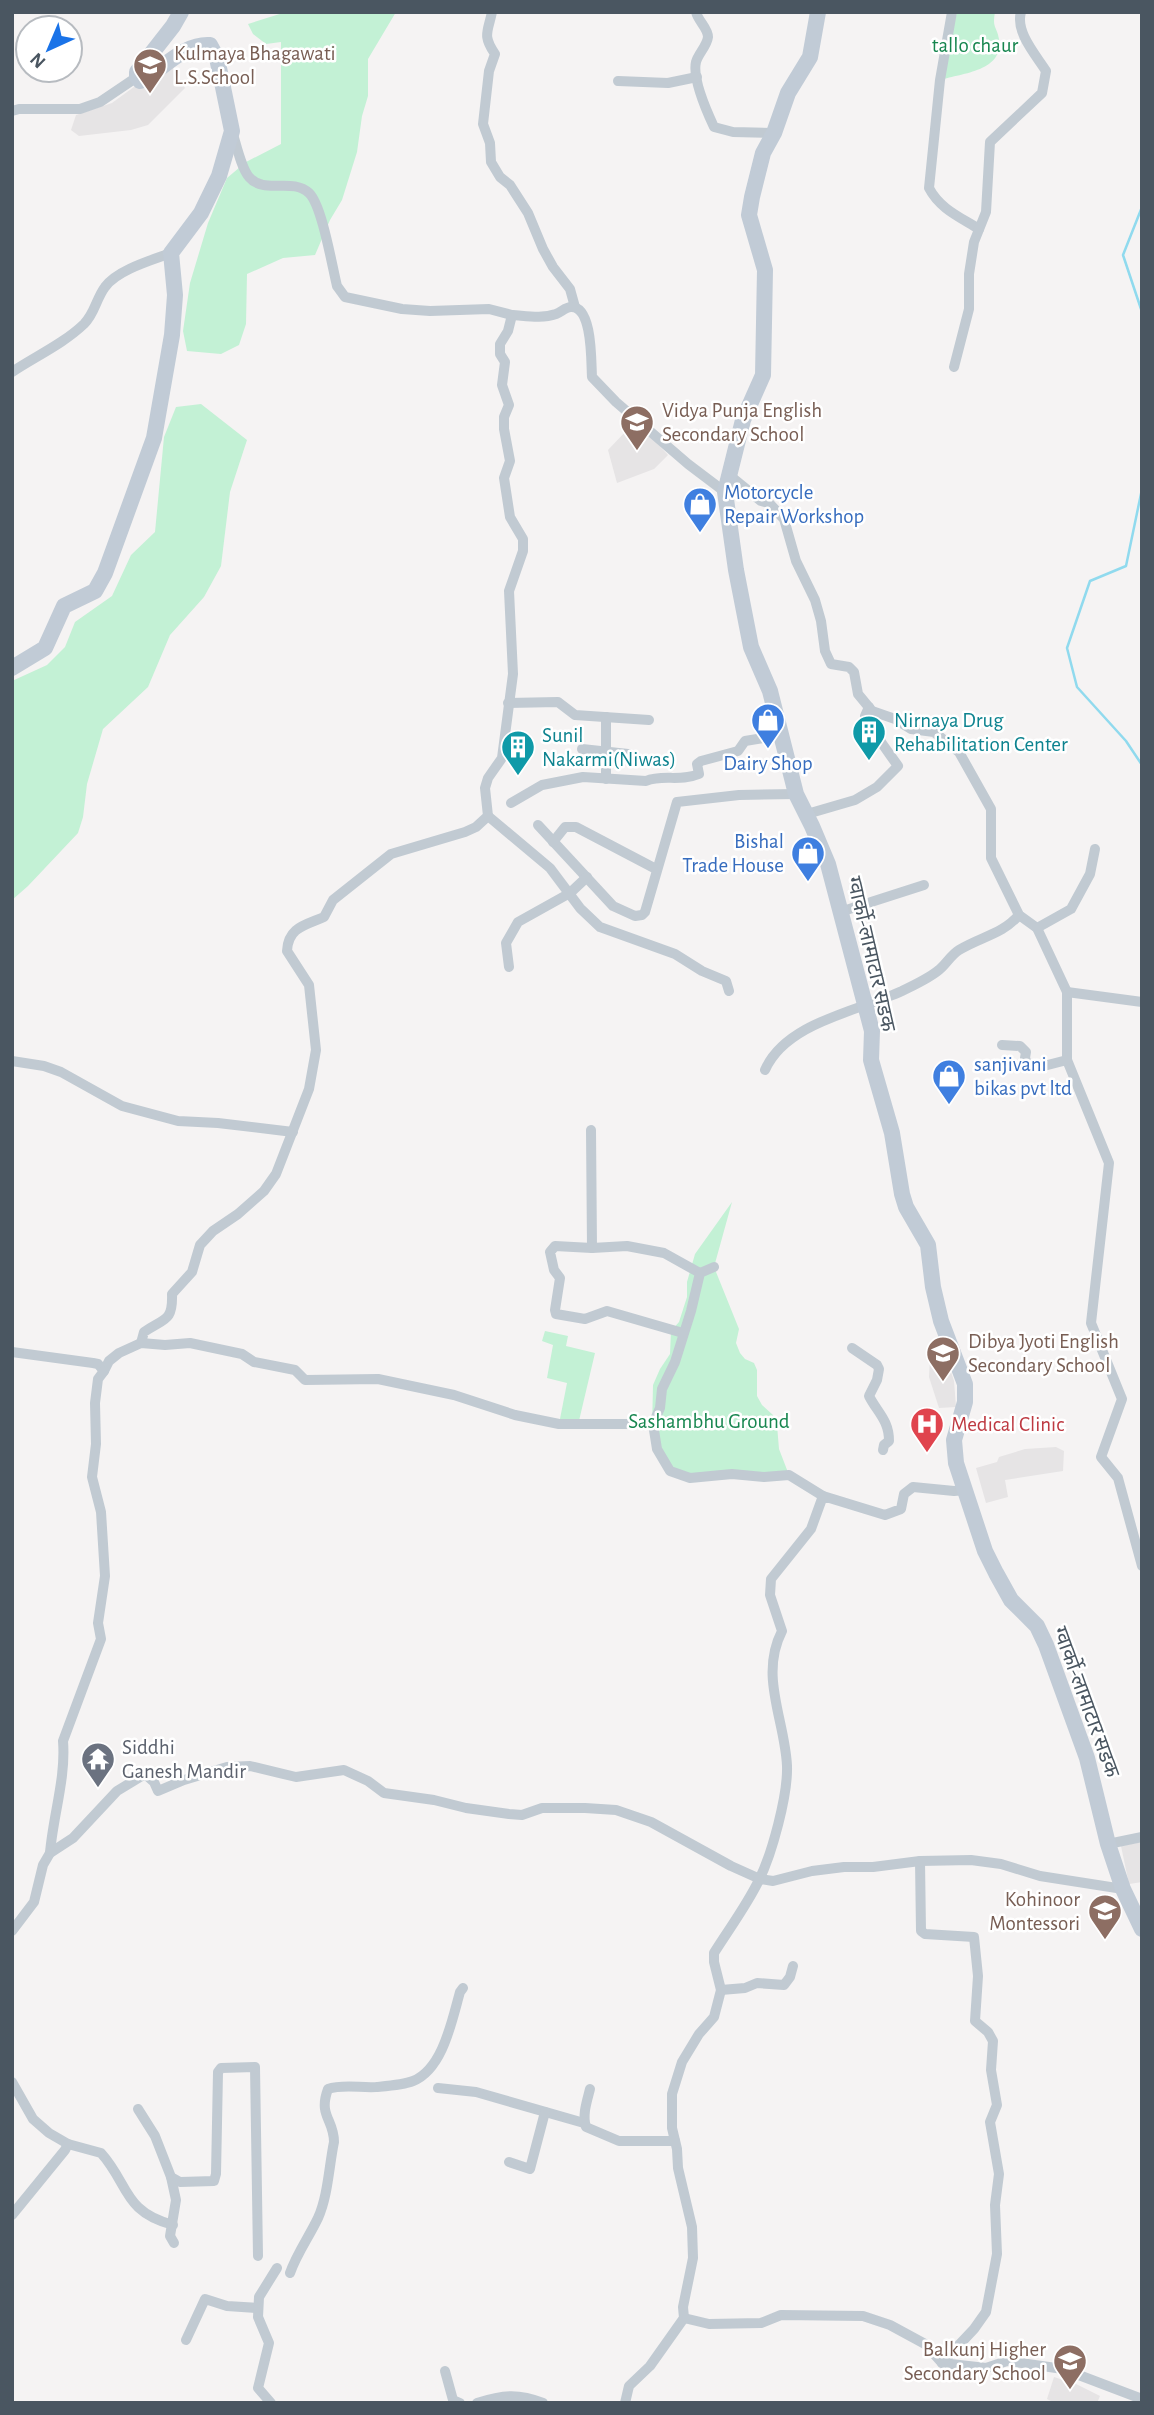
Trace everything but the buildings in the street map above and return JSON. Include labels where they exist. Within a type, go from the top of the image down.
[{"type":"main road","points":[[12,668],[45,648],[64,606],[95,591],[105,573],[154,438],[172,335],[175,295],[171,253],[201,213],[219,176],[232,131],[217,58],[210,45],[199,44],[173,58],[151,76],[140,81],[137,77],[137,72],[181,12]]},
{"type":"main road","name":"ग्वार्को-लामाटार सडक","points":[[818,12],[810,57],[788,93],[774,133],[763,153],[756,173],[749,215],[765,270],[763,375],[743,420],[725,492],[736,570],[751,647],[770,691],[796,794],[828,864],[872,1031],[871,1060],[892,1133],[904,1200],[929,1245],[933,1287],[941,1321],[964,1384],[965,1402],[954,1449],[964,1490],[985,1551],[1000,1582],[1011,1600],[1037,1626],[1046,1644],[1087,1758],[1108,1844],[1142,1929]]},
{"type":"street","points":[[492,12],[485,34],[487,43],[495,54],[489,71],[483,124],[490,143],[491,162],[528,213],[543,249],[570,289],[575,307],[590,331],[592,377],[616,402],[725,492]]},
{"type":"street","points":[[696,12],[708,34],[708,41],[696,61],[697,77],[714,127],[733,132],[774,133]]},
{"type":"street","points":[[951,12],[940,80],[929,188],[943,207],[979,229]]},
{"type":"street","points":[[954,367],[969,309],[974,242],[986,212],[990,142],[1042,93],[1046,71],[1022,32],[1019,18],[1021,12]]},
{"type":"street","points":[[12,111],[80,109],[100,102],[137,77]]},
{"type":"street","points":[[618,81],[668,83],[697,77]]},
{"type":"street","points":[[232,131],[248,176],[260,186],[294,186],[309,193],[317,206],[337,286],[345,297],[402,309],[489,309],[512,315],[541,317],[575,307]]},
{"type":"street","points":[[12,372],[64,340],[85,323],[95,310],[104,287],[135,267],[171,253]]},
{"type":"street","points":[[512,315],[508,331],[500,344],[500,354],[505,362],[502,385],[509,405],[504,417],[504,429],[510,461],[504,478],[510,517],[523,539],[523,551],[509,590],[513,674],[502,758],[488,778],[485,788],[488,816],[544,863],[580,908],[600,927],[675,954],[702,971],[726,981],[729,991]]},
{"type":"street","points":[[729,475],[761,500],[769,503],[784,519],[796,561],[815,600],[825,651],[831,664],[849,667],[854,671],[858,693],[872,711],[895,719],[911,729],[934,732],[959,752],[992,809],[991,858],[1019,915],[1037,928],[1068,992],[1067,1060],[1109,1163],[1091,1323],[1122,1399],[1101,1457],[1118,1478],[1142,1566]]},
{"type":"street","points":[[508,704],[558,702],[575,715],[649,720]]},
{"type":"street","points":[[807,814],[855,800],[877,787],[898,766],[883,743],[878,741],[865,716],[869,707]]},
{"type":"street","points":[[606,718],[606,779]]},
{"type":"street","points":[[511,803],[542,785],[583,777],[646,781],[653,778],[682,779],[699,774],[697,764],[701,761],[738,751],[745,741],[781,735]]},
{"type":"street","points":[[582,750],[628,754]]},
{"type":"street","points":[[538,825],[613,905],[635,916],[645,912],[677,802],[739,794],[796,794]]},
{"type":"street","points":[[141,1343],[144,1332],[170,1315],[174,1304],[172,1294],[192,1272],[200,1245],[212,1231],[264,1191],[276,1174],[309,1089],[316,1050],[309,985],[287,951],[290,935],[303,925],[324,917],[333,900],[391,854],[465,832],[488,816]]},
{"type":"street","points":[[553,842],[565,827],[576,827],[656,869]]},
{"type":"street","points":[[1037,928],[1071,909],[1090,874],[1096,849]]},
{"type":"street","points":[[509,967],[506,943],[518,922],[570,893],[587,877]]},
{"type":"street","points":[[840,912],[924,885]]},
{"type":"street","points":[[765,1070],[774,1054],[805,1031],[863,1004],[902,991],[928,977],[957,951],[1010,926],[1019,915]]},
{"type":"street","points":[[1068,992],[1142,1002]]},
{"type":"street","points":[[1002,1045],[1020,1046],[1026,1052],[1028,1066],[1036,1068],[1067,1060]]},
{"type":"street","points":[[12,1061],[61,1072],[122,1106],[178,1121],[293,1132]]},
{"type":"street","points":[[592,1130],[592,1248]]},
{"type":"street","points":[[683,1334],[607,1311],[585,1319],[556,1314],[560,1278],[554,1269],[550,1252],[555,1246],[627,1246],[664,1252],[699,1273]]},
{"type":"street","points":[[699,1273],[714,1267]]},
{"type":"street","points":[[699,1273],[691,1311],[675,1362],[662,1389],[660,1408],[653,1424],[657,1449],[670,1471],[690,1478],[732,1474],[764,1477],[789,1475],[824,1496],[885,1515],[901,1509],[904,1494],[913,1487],[964,1490]]},
{"type":"street","points":[[50,1853],[64,1757],[63,1741],[101,1639],[98,1623],[105,1576],[101,1512],[92,1477],[96,1444],[96,1391],[98,1379],[109,1361],[119,1353],[141,1343],[190,1343],[242,1354],[254,1362],[295,1370],[305,1380],[378,1379],[454,1395],[515,1415],[559,1424],[653,1424]]},
{"type":"street","points":[[852,1348],[879,1369],[869,1396],[884,1416],[890,1436],[883,1450]]},
{"type":"street","points":[[12,1352],[98,1364],[104,1371]]},
{"type":"street","points":[[625,2403],[629,2386],[650,2366],[684,2318],[683,2307],[693,2258],[692,2227],[678,2168],[671,2117],[672,2094],[682,2062],[699,2034],[714,2017],[721,1990],[714,1962],[715,1953],[760,1879],[781,1814],[787,1768],[783,1735],[772,1690],[775,1644],[782,1631],[770,1595],[771,1579],[811,1529],[824,1496]]},
{"type":"street","points":[[12,1931],[34,1902],[43,1864],[50,1853],[73,1838],[117,1791],[145,1774],[154,1782],[158,1791],[227,1767],[250,1766],[296,1777],[344,1770],[368,1781],[384,1793],[509,1814],[522,1815],[542,1808],[616,1810],[651,1822],[760,1879],[773,1881],[812,1871],[844,1867],[971,1860],[1001,1864],[1040,1876],[1124,1889]]},
{"type":"street","points":[[1108,1844],[1142,1837]]},
{"type":"street","points":[[920,1861],[921,1931],[925,1934],[974,1937],[978,1976],[975,2021],[988,2032],[993,2041],[992,2070],[997,2105],[990,2122],[999,2174],[995,2205],[997,2254],[986,2312],[974,2329],[942,2362]]},
{"type":"street","points":[[721,1990],[745,1988],[757,1983],[784,1984],[790,1978],[793,1966]]},
{"type":"street","points":[[290,2273],[318,2218],[323,2200],[334,2142],[334,2133],[324,2110],[328,2089],[376,2087],[409,2082],[421,2076],[437,2058],[463,1987]]},
{"type":"street","points":[[171,2177],[180,2182],[214,2181],[218,2072],[221,2068],[256,2067],[258,2256]]},
{"type":"street","points":[[12,2082],[33,2119],[68,2144],[102,2153],[133,2204],[162,2222],[173,2225]]},
{"type":"street","points":[[438,2088],[476,2092],[584,2123],[586,2127],[620,2141],[674,2141]]},
{"type":"street","points":[[584,2123],[590,2088]]},
{"type":"street","points":[[138,2109],[155,2136],[171,2177],[176,2200],[170,2236],[174,2243]]},
{"type":"street","points":[[509,2162],[530,2169],[545,2112]]},
{"type":"street","points":[[12,2215],[68,2144]]},
{"type":"street","points":[[271,2403],[258,2388],[269,2343],[260,2322],[258,2308],[261,2291],[277,2268]]},
{"type":"street","points":[[187,2340],[205,2300],[235,2307],[258,2308]]},
{"type":"street","points":[[684,2318],[709,2323],[761,2323],[781,2315],[863,2316],[890,2325],[925,2344],[942,2362],[986,2368],[1007,2361],[1063,2369],[1142,2399]]},
{"type":"street","points":[[445,2371],[453,2400],[460,2403]]},
{"type":"street","points":[[477,2403],[496,2396],[517,2394],[543,2403]]},
{"type":"shaded area","name":"Kulmaya Bhagawati L.S.School","points":[[171,65],[185,88],[148,125],[131,130],[79,136],[71,130],[76,115],[112,103],[149,76]]},
{"type":"shaded area","name":"Vidya Punja English Secondary School","points":[[633,418],[668,455],[654,469],[617,483],[608,450],[628,429]]},
{"type":"shaded area","name":"Dibya Jyoti English Secondary School","points":[[946,1357],[954,1381],[956,1407],[939,1408],[929,1377],[930,1358]]},
{"type":"shaded area","points":[[1056,1447],[1064,1451],[1063,1471],[1005,1480],[1008,1497],[986,1503],[976,1468],[1025,1449]]},
{"type":"shaded area","points":[[1142,1842],[1142,1882],[1129,1884],[1121,1846]]},
{"type":"shaded area","name":"Balkunj Higher Secondary School","points":[[1054,2377],[1100,2396],[1097,2403],[1055,2403],[1047,2399]]},
{"type":"green space","points":[[286,12],[396,12],[368,59],[368,96],[357,152],[342,200],[315,255],[283,258],[247,274],[246,324],[239,345],[221,354],[187,351],[183,331],[190,283],[208,223],[227,178],[246,162],[281,144],[281,42],[266,44],[253,34],[248,24]]},
{"type":"green space","name":"tallo chaur","points":[[957,12],[995,12],[999,50],[989,64],[980,69],[940,80]]},
{"type":"green space","points":[[201,404],[247,440],[230,492],[221,566],[204,597],[170,635],[148,687],[103,729],[87,784],[78,833],[12,900],[12,681],[47,665],[65,647],[75,622],[112,596],[131,555],[155,532],[164,437],[176,407]]},
{"type":"green space","name":"Sashambhu Ground","points":[[732,1202],[714,1267],[739,1329],[736,1343],[740,1353],[754,1363],[757,1370],[757,1396],[773,1415],[777,1425],[779,1449],[789,1475],[690,1478],[670,1471],[652,1429],[653,1385],[670,1354],[671,1331],[679,1322],[687,1297],[687,1282],[695,1254]]},
{"type":"green space","points":[[545,1331],[568,1336],[566,1346],[595,1353],[578,1425],[559,1424],[567,1383],[547,1378],[553,1345],[542,1341]]},
{"type":"waterway","points":[[1142,207],[1123,255],[1142,312]]},
{"type":"waterway","points":[[1142,489],[1126,566],[1090,581],[1067,648],[1077,687],[1126,741],[1142,765]]},
{"type":"place","name":"Kulmaya Bhagawati L.S.School","points":[[150,95]]},
{"type":"place","name":"Vidya Punja English Secondary School","points":[[637,452]]},
{"type":"place","name":"Motorcycle Repair Workshop","points":[[700,534]]},
{"type":"place","name":"Dairy Shop","points":[[768,750]]},
{"type":"place","name":"Nirnaya Drug Rehabilitation Center","points":[[869,762]]},
{"type":"place","name":"Sunil Nakarmi(Niwas)","points":[[518,777]]},
{"type":"place","name":"Bishal Trade House","points":[[808,883]]},
{"type":"place","name":"sanjivani bikas pvt ltd","points":[[949,1106]]},
{"type":"place","name":"Dibya Jyoti English Secondary School","points":[[943,1383]]},
{"type":"place","name":"Medical Clinic","points":[[927,1454]]},
{"type":"place","name":"Siddhi Ganesh Mandir","points":[[98,1789]]},
{"type":"place","name":"Kohinoor Montessori","points":[[1105,1941]]},
{"type":"place","name":"Balkunj Higher Secondary School","points":[[1070,2391]]}]
